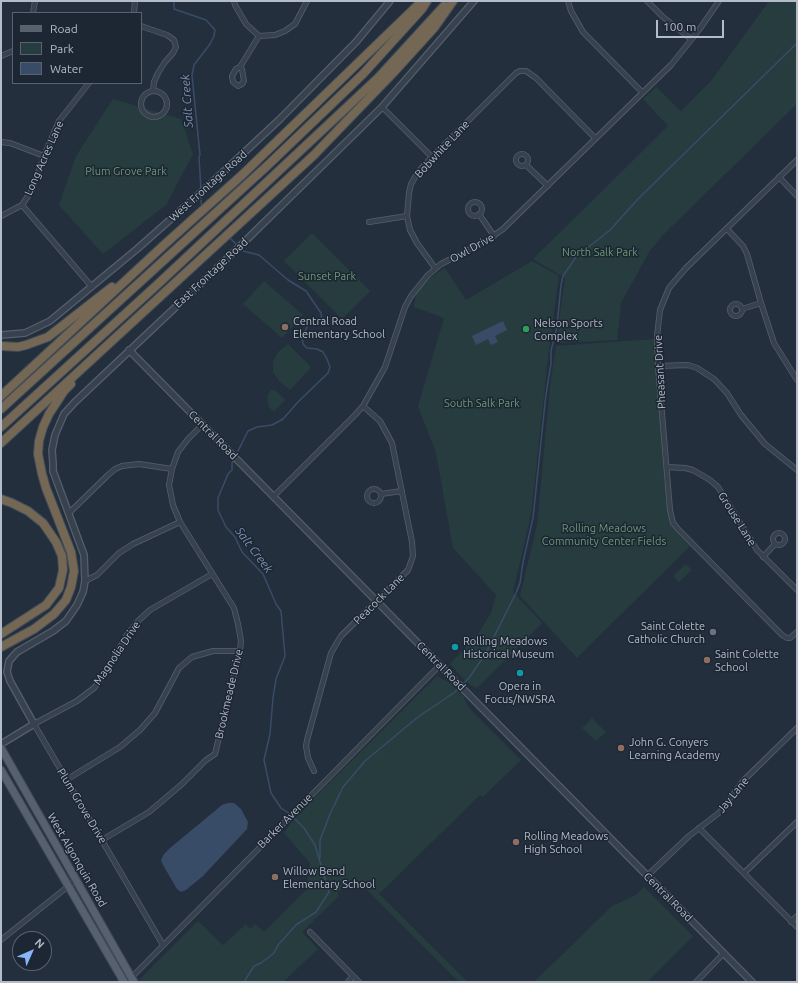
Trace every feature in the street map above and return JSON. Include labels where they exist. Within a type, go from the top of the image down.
[{"type":"highway","points":[[1,396],[242,175],[422,1]]},
{"type":"highway","points":[[1,409],[278,155],[363,74],[422,9],[427,1]]},
{"type":"highway","points":[[1,427],[158,284],[378,78],[449,1]]},
{"type":"highway","points":[[1,443],[314,155],[434,28],[453,1]]},
{"type":"highway","points":[[1,346],[18,347],[33,344],[48,337],[164,245]]},
{"type":"highway","points":[[1,647],[34,629],[54,614],[66,600],[71,587],[74,571],[72,558],[68,542],[42,474],[38,454],[40,441],[49,414],[64,391],[112,340]]},
{"type":"highway","points":[[1,499],[28,511],[43,523],[54,538],[63,563],[61,581],[55,595],[40,610],[1,629]]},
{"type":"highway","points":[[1,634],[18,622]]},
{"type":"main road","name":"West Algonquin Road","points":[[1,748],[133,980]]},
{"type":"main road","name":"West Algonquin Road","points":[[1,770],[124,982]]},
{"type":"street","points":[[33,12],[35,1]]},
{"type":"street","points":[[134,12],[135,1]]},
{"type":"street","points":[[234,1],[246,24],[259,36],[275,35],[285,31],[295,24],[306,1]]},
{"type":"street","name":"East Frontage Road","points":[[7,666],[17,652],[53,631],[66,621],[77,605],[83,592],[85,581],[84,555],[53,471],[52,450],[56,431],[64,414],[243,243],[382,107],[474,1]]},
{"type":"street","points":[[568,1],[571,11],[583,32],[642,92]]},
{"type":"street","points":[[647,1],[663,17],[691,39]]},
{"type":"street","name":"Owl Drive","points":[[274,496],[355,416],[363,406],[385,368],[401,317],[408,301],[421,282],[435,268],[477,247],[494,236],[548,186],[671,64],[719,1]]},
{"type":"street","name":"West Frontage Road","points":[[1,335],[25,333],[43,325],[92,287],[192,201],[280,120],[356,42],[388,2]]},
{"type":"street","points":[[142,26],[168,35],[174,40],[176,47],[158,73],[154,82],[153,91]]},
{"type":"street","points":[[240,67],[259,36]]},
{"type":"street","points":[[1,56],[12,51]]},
{"type":"street","name":"Bobwhite Lane","points":[[435,268],[410,230],[407,216],[408,193],[411,184],[418,172],[432,157],[516,73],[526,71],[536,78],[595,138]]},
{"type":"street","name":"Long Acres Lane","points":[[88,84],[59,121],[44,156],[32,190],[22,206],[92,287]]},
{"type":"street","points":[[153,91],[157,91],[164,96],[168,104],[166,112],[159,117],[154,118],[146,115],[141,107],[141,103],[145,95],[153,91]]},
{"type":"street","points":[[382,107],[432,157]]},
{"type":"street","points":[[1,142],[44,156]]},
{"type":"street","name":"Pheasant Drive","points":[[797,160],[686,268],[669,288],[660,310],[657,336],[658,366],[671,517],[678,530],[782,635],[790,638],[797,632]]},
{"type":"street","points":[[526,165],[548,186]]},
{"type":"street","points":[[779,178],[797,196]]},
{"type":"street","points":[[1,216],[22,206]]},
{"type":"street","points":[[479,214],[494,236]]},
{"type":"street","points":[[369,222],[407,216]]},
{"type":"street","points":[[727,229],[743,246],[774,343],[797,380]]},
{"type":"street","points":[[742,308],[761,303]]},
{"type":"street","name":"Central Road","points":[[130,350],[752,982]]},
{"type":"street","points":[[658,366],[688,365],[698,368],[714,379],[727,393],[741,415],[761,439],[797,470]]},
{"type":"street","name":"Peacock Lane","points":[[314,771],[308,758],[306,746],[330,653],[341,636],[408,570],[412,561],[412,542],[392,443],[380,421],[363,406]]},
{"type":"street","name":"Brookmeade Drive","points":[[102,840],[149,812],[181,785],[206,760],[215,754],[240,651],[241,641],[234,608],[180,522],[169,485],[172,469],[178,452],[188,438],[203,424]]},
{"type":"street","points":[[69,513],[107,476],[122,466],[139,464],[172,469]]},
{"type":"street","name":"Grouse Lane","points":[[667,467],[694,470],[710,480],[718,488],[757,550],[797,590]]},
{"type":"street","points":[[381,494],[402,490]]},
{"type":"street","points":[[85,581],[97,575],[119,553],[133,544],[180,522]]},
{"type":"street","points":[[763,557],[775,544]]},
{"type":"street","name":"Magnolia Drive","points":[[1,744],[77,701],[94,688],[103,676],[127,634],[138,621],[150,610],[212,574]]},
{"type":"street","points":[[66,780],[120,747],[140,730],[155,713],[179,668],[192,657],[213,651],[240,651]]},
{"type":"street","name":"Barker Avenue","points":[[133,980],[163,945],[440,665]]},
{"type":"street","name":"Plum Grove Drive","points":[[7,666],[10,681],[34,724],[163,945]]},
{"type":"street","name":"Jay Lane","points":[[648,876],[684,841],[720,812],[743,781],[797,728]]},
{"type":"street","points":[[744,873],[797,822]]},
{"type":"street","points":[[699,828],[797,927]]},
{"type":"street","points":[[1,940],[76,880]]},
{"type":"street","points":[[791,922],[797,916]]},
{"type":"street","points":[[310,932],[359,982]]},
{"type":"street","points":[[696,982],[724,953]]},
{"type":"street","points":[[348,982],[353,976]]},
{"type":"green space","name":"North Salk Park","points":[[769,1],[797,1],[797,104],[662,236],[649,252],[621,303],[617,340],[556,343],[565,278],[533,259],[668,126],[643,99],[656,87],[681,111],[711,81]]},
{"type":"green space","name":"Plum Grove Park","points":[[113,99],[181,119],[193,154],[166,205],[103,254],[59,205],[76,156]]},
{"type":"green space","name":"Sunset Park","points":[[312,233],[370,291],[342,319],[284,261]]},
{"type":"green space","name":"South Salk Park","points":[[532,261],[559,276],[549,350],[531,515],[513,592],[542,623],[477,688],[467,683],[450,664],[478,634],[491,613],[496,595],[453,548],[436,453],[418,406],[444,318],[414,307],[416,293],[430,278],[445,268],[466,300]]},
{"type":"green space","points":[[264,281],[303,315],[282,338],[243,304]]},
{"type":"green space","name":"Rolling Meadows Community Center Fields","points":[[654,339],[666,499],[671,526],[690,546],[577,658],[520,596],[537,525],[550,386],[556,346]]},
{"type":"green space","points":[[288,344],[310,366],[310,369],[290,390],[279,381],[273,372],[273,362],[278,352]]},
{"type":"green space","points":[[271,390],[275,390],[285,400],[274,412],[269,407],[267,397]]},
{"type":"green space","points":[[686,564],[692,570],[679,582],[673,576]]},
{"type":"green space","points":[[437,676],[450,683],[464,697],[468,707],[521,760],[483,797],[480,795],[379,894],[468,982],[459,982],[354,877],[337,893],[339,896],[302,932],[318,949],[283,982],[141,982],[139,980],[198,921],[223,945],[246,924],[250,929],[255,924],[264,932],[306,890],[310,863],[284,833],[314,798]]},
{"type":"green space","points":[[592,718],[606,732],[596,741],[582,728]]},
{"type":"green space","points":[[644,887],[693,936],[647,982],[534,982],[612,906],[636,895]]},
{"type":"water","points":[[503,321],[507,330],[495,336],[498,342],[491,345],[488,339],[476,345],[472,336]]},
{"type":"water","points":[[234,803],[241,809],[248,822],[247,829],[203,876],[186,890],[181,892],[177,889],[163,865],[161,860],[164,854],[222,805]]},
{"type":"waterway","name":"Salt Creek","points":[[174,1],[174,9],[206,20],[215,30],[210,44],[194,65],[192,75],[200,155],[201,190]]},
{"type":"waterway","points":[[320,858],[320,840],[343,787],[365,761],[418,717],[455,692],[469,678],[486,653],[516,593],[520,583],[533,518],[546,394],[551,364],[551,351],[557,326],[563,276],[576,257],[610,230],[638,199],[797,43]]},
{"type":"waterway","name":"Salt Creek","points":[[200,195],[202,208]]},
{"type":"waterway","name":"Salt Creek","points":[[231,239],[243,251],[259,255],[288,280],[306,291],[321,313],[322,321],[313,325],[308,325],[302,337],[303,344],[307,348],[317,349],[323,352],[330,367],[328,373],[283,419],[272,425],[257,427],[248,431],[235,457]]},
{"type":"waterway","name":"Salt Creek","points":[[234,460],[232,463],[232,470],[228,474],[218,498],[218,510],[226,527],[235,537],[242,552],[263,574],[276,604],[281,611],[285,656],[276,679],[270,734],[264,760],[271,793],[281,808],[290,814]]},
{"type":"waterway","name":"Salt Creek","points":[[244,982],[254,966],[261,963],[274,953],[278,945],[296,925],[316,912],[329,892],[315,845],[304,828],[293,817]]},
{"type":"place","name":"Central Road Elementary School","points":[[285,327]]},
{"type":"place","name":"Nelson Sports Complex","points":[[526,329]]},
{"type":"place","name":"Saint Colette Catholic Church","points":[[713,632]]},
{"type":"place","name":"Rolling Meadows Historical Museum","points":[[455,647]]},
{"type":"place","name":"Saint Colette School","points":[[707,660]]},
{"type":"place","name":"Opera in Focus/NWSRA","points":[[520,673]]},
{"type":"place","name":"John G. Conyers Learning Academy","points":[[621,748]]},
{"type":"place","name":"Rolling Meadows High School","points":[[516,842]]},
{"type":"place","name":"Willow Bend Elementary School","points":[[275,877]]}]
